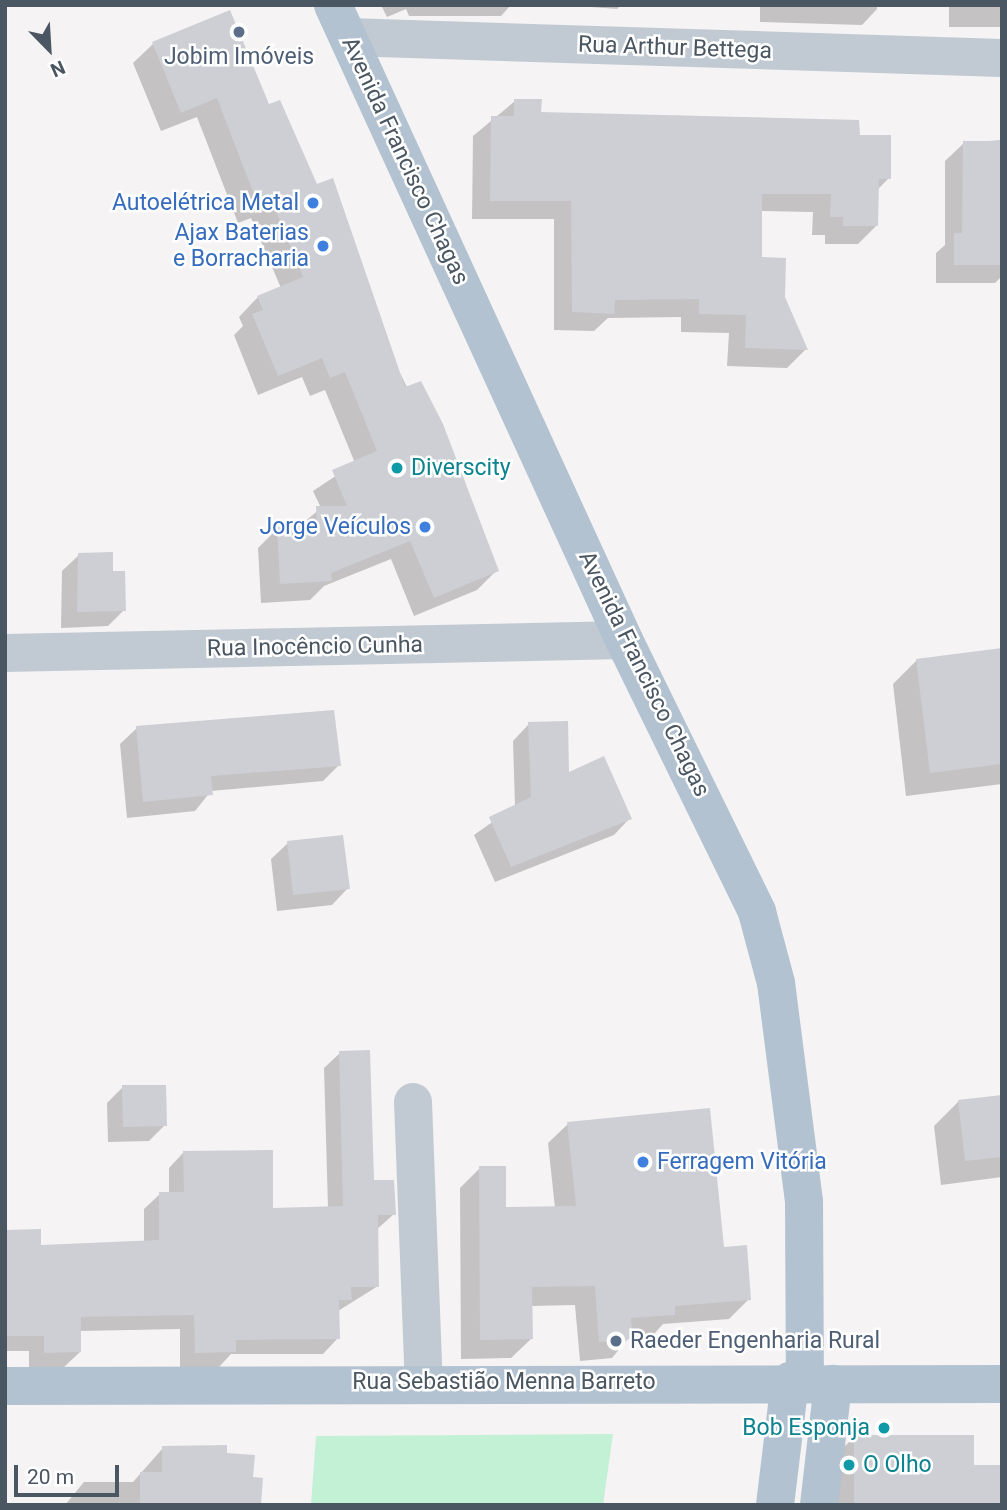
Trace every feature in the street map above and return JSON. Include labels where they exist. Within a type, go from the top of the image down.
[{"type":"main road","name":"Avenida Francisco Chagas","points":[[341,21],[624,640],[723,834],[757,912],[776,983],[804,1202],[809,1382],[819,1505]]},
{"type":"main road","name":"Rua Sebastião Menna Barreto","points":[[5,1386],[424,1382],[1002,1384]]},
{"type":"main road","name":"Avenida Francisco Chagas","points":[[775,1505],[809,1382]]},
{"type":"street","name":"Rua Arthur Bettega","points":[[341,21],[1002,58]]},
{"type":"street","name":"Rua Inocêncio Cunha","points":[[5,653],[624,640]]},
{"type":"street","points":[[413,1102],[424,1382]]},
{"type":"green space","points":[[613,1434],[603,1505],[311,1505],[316,1436]]},
{"type":"building","points":[[230,10],[269,104],[280,100],[317,184],[333,178],[405,387],[421,381],[443,424],[499,571],[434,598],[410,541],[331,573],[332,581],[280,584],[277,527],[317,525],[316,506],[347,506],[332,470],[377,451],[345,372],[330,378],[322,358],[278,376],[252,314],[263,310],[257,296],[303,277],[271,199],[258,205],[217,98],[181,113],[152,42]]},
{"type":"building","points":[[514,99],[542,99],[541,112],[859,120],[860,135],[891,135],[891,179],[879,179],[878,226],[843,226],[843,217],[830,217],[831,194],[762,194],[762,257],[786,258],[785,297],[808,350],[745,348],[746,315],[699,314],[699,299],[615,300],[614,314],[572,312],[571,201],[490,201],[491,116],[514,116]]},
{"type":"building","points":[[963,141],[1002,141],[1002,265],[954,265],[954,233],[962,233]]},
{"type":"building","points":[[113,552],[113,571],[125,571],[126,611],[77,612],[78,553]]},
{"type":"building","points":[[1002,648],[1002,764],[930,773],[916,659]]},
{"type":"building","points":[[334,710],[341,766],[211,776],[213,795],[143,802],[136,726]]},
{"type":"building","points":[[568,721],[569,772],[604,756],[632,819],[511,867],[489,817],[531,797],[528,722]]},
{"type":"building","points":[[343,835],[350,889],[293,895],[287,841]]},
{"type":"building","points":[[370,1050],[374,1180],[394,1180],[396,1215],[378,1215],[379,1287],[351,1287],[352,1300],[339,1300],[340,1339],[236,1340],[236,1352],[195,1353],[194,1315],[81,1317],[81,1352],[44,1353],[44,1336],[5,1336],[5,1230],[41,1229],[41,1245],[159,1240],[159,1192],[184,1192],[183,1151],[273,1150],[273,1208],[343,1206],[339,1051]]},
{"type":"building","points":[[122,1085],[166,1085],[167,1126],[123,1127]]},
{"type":"building","points":[[1002,1095],[1002,1157],[965,1161],[958,1100]]},
{"type":"building","points":[[710,1108],[724,1247],[747,1245],[751,1300],[675,1306],[675,1315],[631,1318],[633,1339],[599,1342],[595,1286],[532,1287],[533,1339],[480,1340],[479,1166],[506,1166],[506,1207],[576,1206],[567,1122]]},
{"type":"building","points":[[854,1435],[974,1435],[974,1465],[1002,1465],[1002,1505],[854,1505]]},
{"type":"building","points":[[227,1445],[227,1453],[255,1455],[253,1477],[263,1478],[261,1505],[140,1505],[140,1472],[162,1472],[162,1446]]},
{"type":"place","name":"Jobim Imóveis","points":[[239,32]]},
{"type":"place","name":"Autoelétrica Metal","points":[[313,203]]},
{"type":"place","name":"Ajax Baterias e Borracharia","points":[[323,246]]},
{"type":"place","name":"Diverscity","points":[[397,468]]},
{"type":"place","name":"Jorge Veículos","points":[[425,527]]},
{"type":"place","name":"Ferragem Vitória","points":[[643,1162]]},
{"type":"place","name":"Raeder Engenharia Rural","points":[[616,1341]]},
{"type":"place","name":"Bob Esponja","points":[[884,1428]]},
{"type":"place","name":"O Olho","points":[[849,1465]]}]
